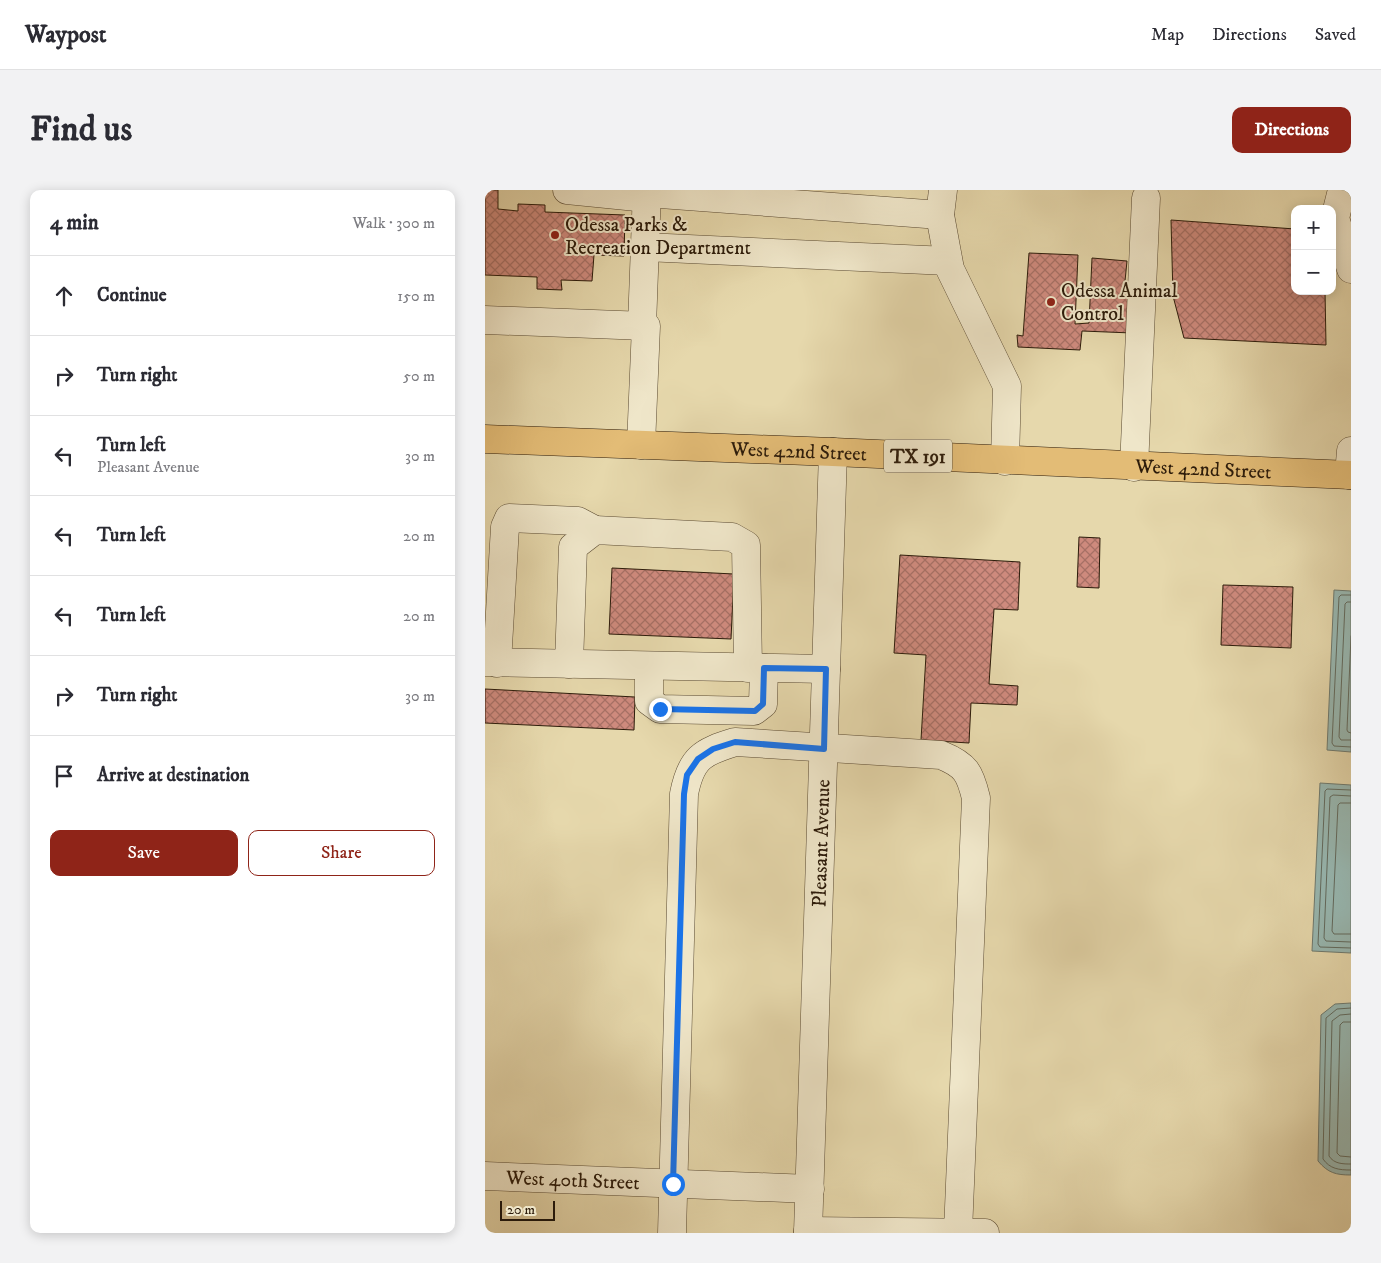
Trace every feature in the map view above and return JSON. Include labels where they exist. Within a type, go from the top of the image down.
[{"type":"highway","name":"West 42nd Street","points":[[485,439],[833,452],[1134,467],[1350,467]]},
{"type":"street","points":[[567,190],[942,202],[949,269],[1007,386],[1005,461]]},
{"type":"street","points":[[1341,190],[1335,218],[1351,269]]},
{"type":"street","points":[[642,326],[647,194]]},
{"type":"street","points":[[1134,467],[1146,198]]},
{"type":"street","points":[[645,248],[948,261]]},
{"type":"street","points":[[485,320],[646,326],[641,445]]},
{"type":"street","name":"Pleasant Avenue","points":[[808,1232],[833,452]]},
{"type":"street","points":[[649,666],[649,701],[660,709],[755,711],[763,704],[756,668],[746,545],[732,537],[595,530],[578,521],[509,518],[505,527],[491,662],[649,666],[756,668],[826,669]]},
{"type":"street","points":[[569,664],[573,547],[595,530]]},
{"type":"street","points":[[672,1233],[683,803],[687,775],[698,759],[713,749],[735,742],[941,755],[956,761],[971,777],[976,798],[958,1232]]},
{"type":"street","name":"West 40th Street","points":[[485,1176],[810,1189]]},
{"type":"street","points":[[808,1232],[985,1233]]},
{"type":"water","points":[[1334,590],[1351,591],[1351,752],[1327,750]]},
{"type":"water","points":[[1320,783],[1351,785],[1351,953],[1312,951]]},
{"type":"water","points":[[1351,1003],[1351,1175],[1333,1172],[1325,1168],[1318,1161],[1321,1015],[1335,1004]]},
{"type":"building","name":"Odessa Parks & Recreation Department","points":[[485,190],[498,190],[498,209],[518,211],[518,204],[545,205],[545,212],[625,215],[624,256],[594,255],[592,281],[561,280],[562,290],[537,289],[537,277],[485,275]]},
{"type":"building","points":[[1171,220],[1291,229],[1291,295],[1325,295],[1326,345],[1184,338],[1173,296]]},
{"type":"building","name":"Odessa Animal Control","points":[[1029,253],[1078,255],[1075,324],[1089,323],[1092,258],[1127,261],[1125,281],[1136,282],[1132,333],[1082,331],[1080,350],[1018,347],[1017,335],[1023,336]]},
{"type":"building","points":[[1079,537],[1100,538],[1099,588],[1077,587]]},
{"type":"building","points":[[900,555],[1020,562],[1018,610],[994,609],[989,684],[1018,686],[1017,705],[971,703],[969,743],[921,740],[926,655],[894,653]]},
{"type":"building","points":[[612,568],[734,574],[731,639],[609,634]]},
{"type":"building","points":[[1223,585],[1293,587],[1291,648],[1221,645]]},
{"type":"building","points":[[485,689],[635,697],[634,730],[485,723]]},
{"type":"place","name":"Odessa Parks & Recreation Department","points":[[555,235]]},
{"type":"place","name":"Odessa Animal Control","points":[[1051,302]]},
{"type":"route","points":[[660,709],[755,711],[763,704],[764,668],[826,669],[824,749],[735,742],[713,749],[698,759],[687,775],[684,794],[673,1184]]}]
